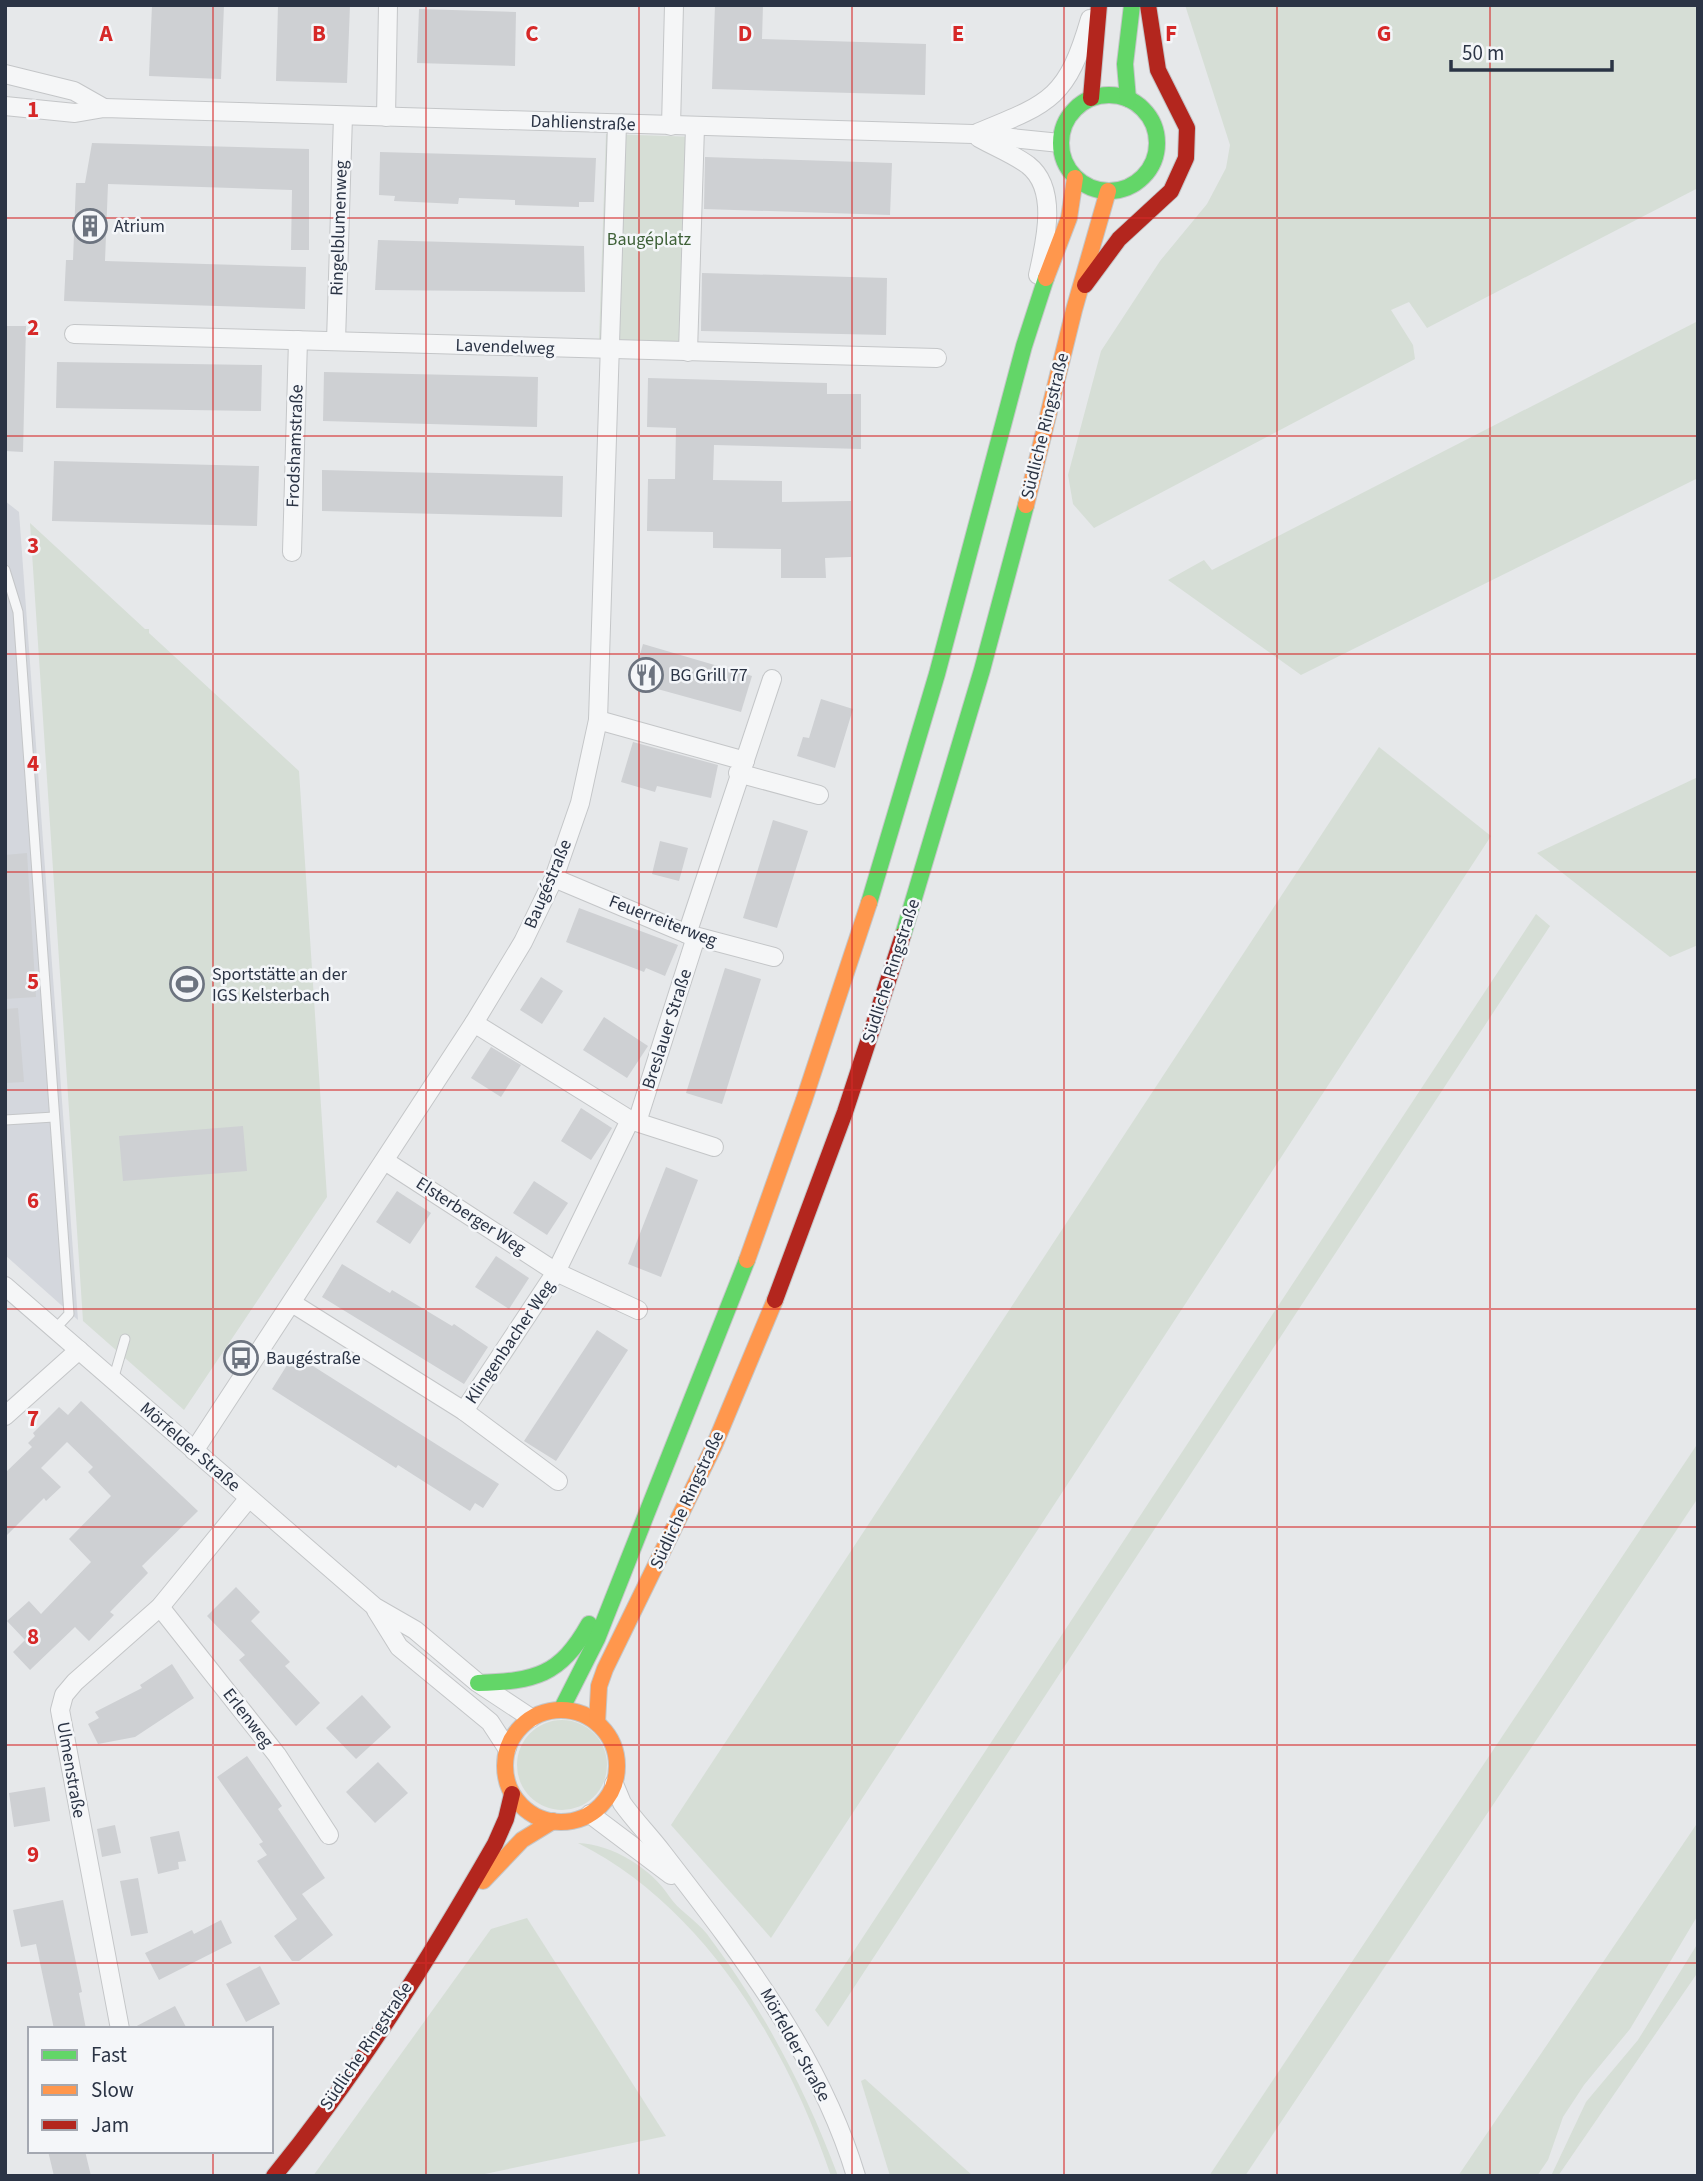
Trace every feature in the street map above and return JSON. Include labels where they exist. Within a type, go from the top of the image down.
[{"type":"main road","points":[[1091,98],[1096,5]]},
{"type":"main road","points":[[1128,99],[1125,64],[1132,5]]},
{"type":"main road","points":[[1077,297],[1119,239],[1171,191],[1186,158],[1187,128],[1158,70],[1150,33],[1148,5]]},
{"type":"main road","points":[[1108,95],[1128,99],[1144,110],[1153,124],[1156,154],[1141,180],[1124,189],[1108,191],[1087,186],[1075,178],[1064,163],[1060,143],[1063,126],[1072,112],[1091,98],[1108,95]]},
{"type":"main road","name":"Südliche Ringstraße","points":[[561,1710],[583,1673],[712,1358],[834,1014],[930,702],[1026,333],[1068,229],[1075,178]]},
{"type":"main road","name":"Südliche Ringstraße","points":[[597,1723],[599,1686],[605,1668],[747,1372],[856,1078],[930,850],[983,666],[1077,297],[1108,191]]},
{"type":"main road","points":[[478,1684],[518,1682],[542,1676],[567,1661],[593,1616],[615,1590]]},
{"type":"main road","points":[[508,1748],[517,1731],[531,1718],[561,1710],[580,1713],[597,1723],[608,1735],[615,1751],[617,1768],[614,1784],[600,1807],[590,1814]]},
{"type":"main road","name":"Südliche Ringstraße","points":[[274,2176],[368,2048],[454,1912],[504,1826],[512,1794],[505,1771],[508,1748]]},
{"type":"main road","points":[[512,1794],[523,1808],[537,1817],[553,1821]]},
{"type":"main road","name":"Südliche Ringstraße","points":[[454,1912],[522,1840],[553,1821],[572,1821],[590,1814]]},
{"type":"street","points":[[386,117],[388,5]]},
{"type":"street","points":[[671,126],[674,5]]},
{"type":"street","points":[[973,134],[1034,110],[1056,93],[1080,54],[1096,5]]},
{"type":"street","name":"Dahlienstraße","points":[[5,74],[74,91],[104,108]]},
{"type":"street","name":"Dahlienstraße","points":[[5,106],[75,113],[104,108],[973,134],[1060,143]]},
{"type":"street","name":"Ringelblumenweg","points":[[335,341],[343,116]]},
{"type":"street","points":[[609,350],[617,124]]},
{"type":"street","points":[[688,352],[695,127]]},
{"type":"street","name":"Südliche Ringstraße","points":[[973,134],[1029,166],[1042,184],[1047,209],[1046,239],[1026,333]]},
{"type":"street","name":"Lavendelweg","points":[[74,334],[937,358]]},
{"type":"street","name":"Frodshamstraße","points":[[292,552],[298,340]]},
{"type":"street","name":"Baugéstraße","points":[[194,1451],[474,1023],[523,942],[554,878],[580,803],[598,720],[609,350]]},
{"type":"street","name":"Breslauer Straße","points":[[634,1121],[742,767],[772,679]]},
{"type":"street","points":[[598,720],[819,795]]},
{"type":"street","name":"Feuerreiterweg","points":[[554,878],[692,935],[774,957]]},
{"type":"street","points":[[474,1023],[634,1121],[714,1147]]},
{"type":"street","points":[[556,1272],[634,1121]]},
{"type":"street","name":"Elsterberger Weg","points":[[385,1161],[556,1272],[638,1310]]},
{"type":"street","name":"Klingenbacher Weg","points":[[464,1411],[556,1272]]},
{"type":"street","name":"Mörfelder Straße","points":[[5,1286],[374,1607],[415,1630],[478,1684],[531,1718]]},
{"type":"street","name":"Klingenbacher Weg","points":[[292,1303],[464,1411],[558,1481]]},
{"type":"street","points":[[5,1416],[79,1350]]},
{"type":"street","name":"Ulmenstraße","points":[[120,2027],[60,1710],[64,1695],[75,1682],[160,1607],[249,1498]]},
{"type":"street","name":"Erlenweg","points":[[160,1607],[277,1755],[329,1835]]},
{"type":"street","name":"Mörfelder Straße","points":[[374,1607],[399,1647],[490,1722],[508,1748]]},
{"type":"street","name":"Mörfelder Straße","points":[[614,1784],[622,1803],[720,1928],[790,2029],[825,2095],[856,2176]]},
{"type":"street","name":"Mörfelder Straße","points":[[590,1814],[658,1864],[690,1892]]},
{"type":"lane","points":[[5,570],[18,612],[69,1314],[55,1329]]},
{"type":"lane","points":[[5,1120],[54,1117]]},
{"type":"lane","points":[[113,1380],[125,1339]]},
{"type":"shaded area","points":[[5,501],[19,512],[78,1320],[5,1255]]},
{"type":"green space","points":[[1185,5],[1698,5],[1698,188],[1427,328],[1409,302],[1391,310],[1413,345],[1415,359],[1094,528],[1073,504],[1068,475],[1101,351],[1160,261],[1207,204],[1226,168],[1230,145]]},
{"type":"green space","name":"Baugéplatz","points":[[606,134],[699,137],[693,343],[599,341]]},
{"type":"green space","points":[[1698,321],[1698,478],[1301,675],[1168,580],[1204,560],[1212,570]]},
{"type":"green space","name":"Sportstätte an der IGS Kelsterbach","points":[[30,523],[145,629],[149,629],[149,633],[299,771],[327,1197],[184,1410],[83,1321]]},
{"type":"green space","points":[[1379,747],[1491,836],[771,1938],[671,1825]]},
{"type":"green space","points":[[1698,777],[1698,945],[1670,957],[1537,853]]},
{"type":"green space","points":[[1536,914],[1550,926],[828,2027],[815,2010]]},
{"type":"green space","points":[[1698,1443],[1698,1498],[1245,2176],[1209,2176]]},
{"type":"green space","points":[[562,1720],[579,1724],[594,1733],[603,1748],[607,1765],[603,1782],[594,1797],[579,1806],[562,1810],[545,1806],[530,1797],[521,1782],[517,1765],[521,1748],[530,1733],[545,1724]]},
{"type":"green space","points":[[1698,1822],[1698,1915],[1630,2029],[1584,2085],[1563,2117],[1548,2160],[1537,2176],[1458,2176]]},
{"type":"green space","points":[[578,1843],[591,1844],[617,1853],[642,1868],[707,1934],[746,1991],[781,2050],[812,2112],[838,2176],[831,2176],[791,2078],[765,2030],[735,1984],[702,1942],[664,1903],[623,1870]]},
{"type":"green space","points":[[527,1918],[666,2136],[475,2176],[313,2176],[491,1929]]},
{"type":"green space","points":[[1698,1943],[1698,1972],[1558,2176],[1551,2176],[1586,2102],[1638,2040]]},
{"type":"green space","points":[[865,2079],[973,2176],[890,2176],[861,2081]]},
{"type":"building","points":[[152,5],[224,5],[221,79],[149,76]]},
{"type":"building","points":[[278,5],[350,5],[347,83],[276,81]]},
{"type":"building","points":[[715,5],[763,5],[762,39],[926,44],[925,95],[712,89]]},
{"type":"building","points":[[419,9],[516,12],[515,66],[417,63]]},
{"type":"building","name":"Atrium","points":[[92,143],[309,149],[309,250],[291,250],[292,190],[108,184],[105,261],[306,267],[305,309],[64,301],[66,260],[73,260],[76,183],[85,183]]},
{"type":"building","points":[[380,152],[596,158],[594,202],[579,202],[579,207],[515,205],[515,200],[459,198],[458,204],[394,201],[395,196],[379,195]]},
{"type":"building","points":[[705,157],[892,163],[890,215],[704,209]]},
{"type":"building","points":[[378,240],[584,246],[585,292],[375,290]]},
{"type":"building","points":[[702,273],[887,278],[886,335],[701,331]]},
{"type":"building","points":[[5,326],[26,326],[23,452],[5,451]]},
{"type":"building","points":[[57,362],[262,365],[261,411],[56,408]]},
{"type":"building","points":[[324,372],[538,377],[537,427],[323,421]]},
{"type":"building","points":[[648,378],[827,383],[827,394],[861,394],[861,449],[714,445],[713,480],[782,481],[782,502],[851,501],[851,557],[825,558],[826,578],[781,578],[781,549],[713,548],[713,532],[647,531],[648,479],[675,479],[676,428],[647,427]]},
{"type":"building","points":[[54,461],[259,466],[257,526],[52,521]]},
{"type":"building","points":[[322,470],[563,476],[562,517],[322,511]]},
{"type":"building","points":[[643,644],[752,676],[741,712],[632,682]]},
{"type":"building","points":[[821,699],[853,709],[835,768],[797,756],[803,737],[809,738]]},
{"type":"building","points":[[633,742],[718,765],[711,798],[657,786],[655,792],[621,782]]},
{"type":"building","points":[[773,820],[808,831],[777,928],[743,918]]},
{"type":"building","points":[[660,841],[688,848],[679,881],[652,874]]},
{"type":"building","points":[[27,853],[36,997],[5,999],[5,855]]},
{"type":"building","points":[[579,908],[678,945],[665,976],[646,968],[644,972],[566,942]]},
{"type":"building","points":[[725,968],[761,979],[722,1104],[686,1093]]},
{"type":"building","points":[[541,977],[563,991],[542,1024],[520,1010]]},
{"type":"building","points":[[18,1008],[24,1082],[5,1083],[5,1009]]},
{"type":"building","points":[[604,1017],[648,1046],[627,1078],[583,1050]]},
{"type":"building","points":[[491,1047],[521,1065],[501,1097],[471,1078]]},
{"type":"building","points":[[581,1108],[612,1128],[591,1160],[561,1141]]},
{"type":"building","points":[[243,1126],[247,1171],[123,1181],[119,1136]]},
{"type":"building","points":[[666,1167],[698,1180],[661,1277],[628,1264]]},
{"type":"building","points":[[534,1181],[568,1203],[547,1235],[513,1213]]},
{"type":"building","points":[[397,1191],[431,1213],[410,1244],[376,1222]]},
{"type":"building","points":[[496,1256],[529,1278],[509,1309],[475,1287]]},
{"type":"building","points":[[342,1264],[390,1293],[392,1290],[452,1326],[454,1324],[488,1347],[464,1384],[322,1297]]},
{"type":"building","points":[[597,1330],[628,1350],[556,1461],[524,1441]]},
{"type":"building","points":[[294,1354],[499,1484],[483,1508],[475,1503],[470,1511],[398,1465],[396,1468],[272,1389]]},
{"type":"building","points":[[81,1401],[198,1511],[142,1566],[148,1573],[110,1612],[114,1615],[89,1641],[75,1627],[30,1670],[13,1652],[25,1640],[7,1621],[29,1601],[41,1614],[91,1562],[69,1539],[111,1496],[88,1472],[93,1467],[67,1442],[41,1468],[61,1487],[46,1501],[44,1498],[5,1537],[5,1473],[32,1447],[28,1443],[35,1436],[33,1433],[59,1407],[68,1415]]},
{"type":"building","points":[[236,1587],[260,1612],[251,1621],[290,1662],[285,1666],[320,1703],[296,1726],[239,1660],[245,1655],[207,1616]]},
{"type":"building","points":[[172,1664],[194,1698],[135,1737],[98,1744],[88,1724],[99,1718],[95,1712],[142,1688],[140,1685]]},
{"type":"building","points":[[362,1695],[391,1727],[356,1759],[326,1728]]},
{"type":"building","points":[[247,1756],[282,1806],[278,1809],[325,1878],[302,1894],[333,1935],[299,1961],[292,1961],[274,1936],[297,1919],[257,1861],[267,1855],[259,1844],[263,1842],[217,1777]]},
{"type":"building","points":[[378,1762],[408,1793],[375,1823],[346,1792]]},
{"type":"building","points":[[45,1787],[50,1821],[14,1827],[9,1793]]},
{"type":"building","points":[[115,1825],[121,1853],[102,1857],[97,1829]]},
{"type":"building","points":[[179,1831],[186,1861],[178,1862],[179,1869],[158,1874],[150,1837]]},
{"type":"building","points":[[138,1878],[148,1933],[131,1936],[120,1881]]},
{"type":"building","points":[[63,1900],[82,1992],[79,1993],[86,2027],[54,2027],[36,1944],[21,1947],[13,1910]]},
{"type":"building","points":[[221,1920],[232,1943],[159,1980],[145,1953],[192,1930],[194,1934]]},
{"type":"building","points":[[260,1966],[280,2004],[246,2022],[226,1984]]},
{"type":"building","points":[[175,2006],[186,2027],[135,2027]]},
{"type":"building","points":[[48,2153],[85,2153],[91,2176],[54,2176]]},
{"type":"traffic: fast","points":[[1128,99],[1125,64],[1132,5]]},
{"type":"traffic: fast","points":[[1109,95],[1127,99],[1143,109],[1153,125],[1157,143],[1153,161],[1143,177],[1127,187],[1109,191],[1091,187],[1075,177],[1065,161],[1061,143],[1065,125],[1075,109],[1091,99],[1109,95]]},
{"type":"traffic: fast","points":[[869,903],[937,674],[1024,346],[1046,278]]},
{"type":"traffic: fast","points":[[903,935],[982,670],[1026,505]]},
{"type":"traffic: fast","points":[[561,1710],[597,1639],[747,1260]]},
{"type":"traffic: fast","points":[[478,1683],[515,1680],[544,1672],[567,1655],[589,1624]]},
{"type":"traffic: slow","points":[[1046,278],[1069,218],[1075,178]]},
{"type":"traffic: slow","points":[[1026,505],[1074,310],[1108,191]]},
{"type":"traffic: slow","points":[[747,1260],[804,1100],[869,903]]},
{"type":"traffic: slow","points":[[597,1723],[599,1686],[605,1669],[714,1446],[775,1300]]},
{"type":"traffic: slow","points":[[561,1710],[582,1714],[601,1726],[613,1745],[617,1766],[613,1787],[601,1806],[582,1818],[561,1822],[540,1818],[521,1806],[509,1787],[505,1766],[509,1745],[521,1726],[540,1714],[561,1710]]},
{"type":"traffic: slow","points":[[483,1881],[522,1840],[553,1821]]},
{"type":"traffic: jam","points":[[1091,98],[1099,5]]},
{"type":"traffic: jam","points":[[1085,285],[1119,239],[1171,191],[1186,158],[1187,128],[1158,70],[1148,5]]},
{"type":"traffic: jam","points":[[775,1300],[845,1112],[903,935]]},
{"type":"traffic: jam","points":[[274,2176],[335,2097],[418,1972],[495,1844],[506,1819],[512,1794]]},
{"type":"place","name":"Atrium","points":[[90,226]]},
{"type":"place","name":"BG Grill 77","points":[[646,675]]},
{"type":"place","name":"Sportstätte an der IGS Kelsterbach","points":[[187,984]]},
{"type":"place","name":"Baugéstraße","points":[[241,1358]]}]
